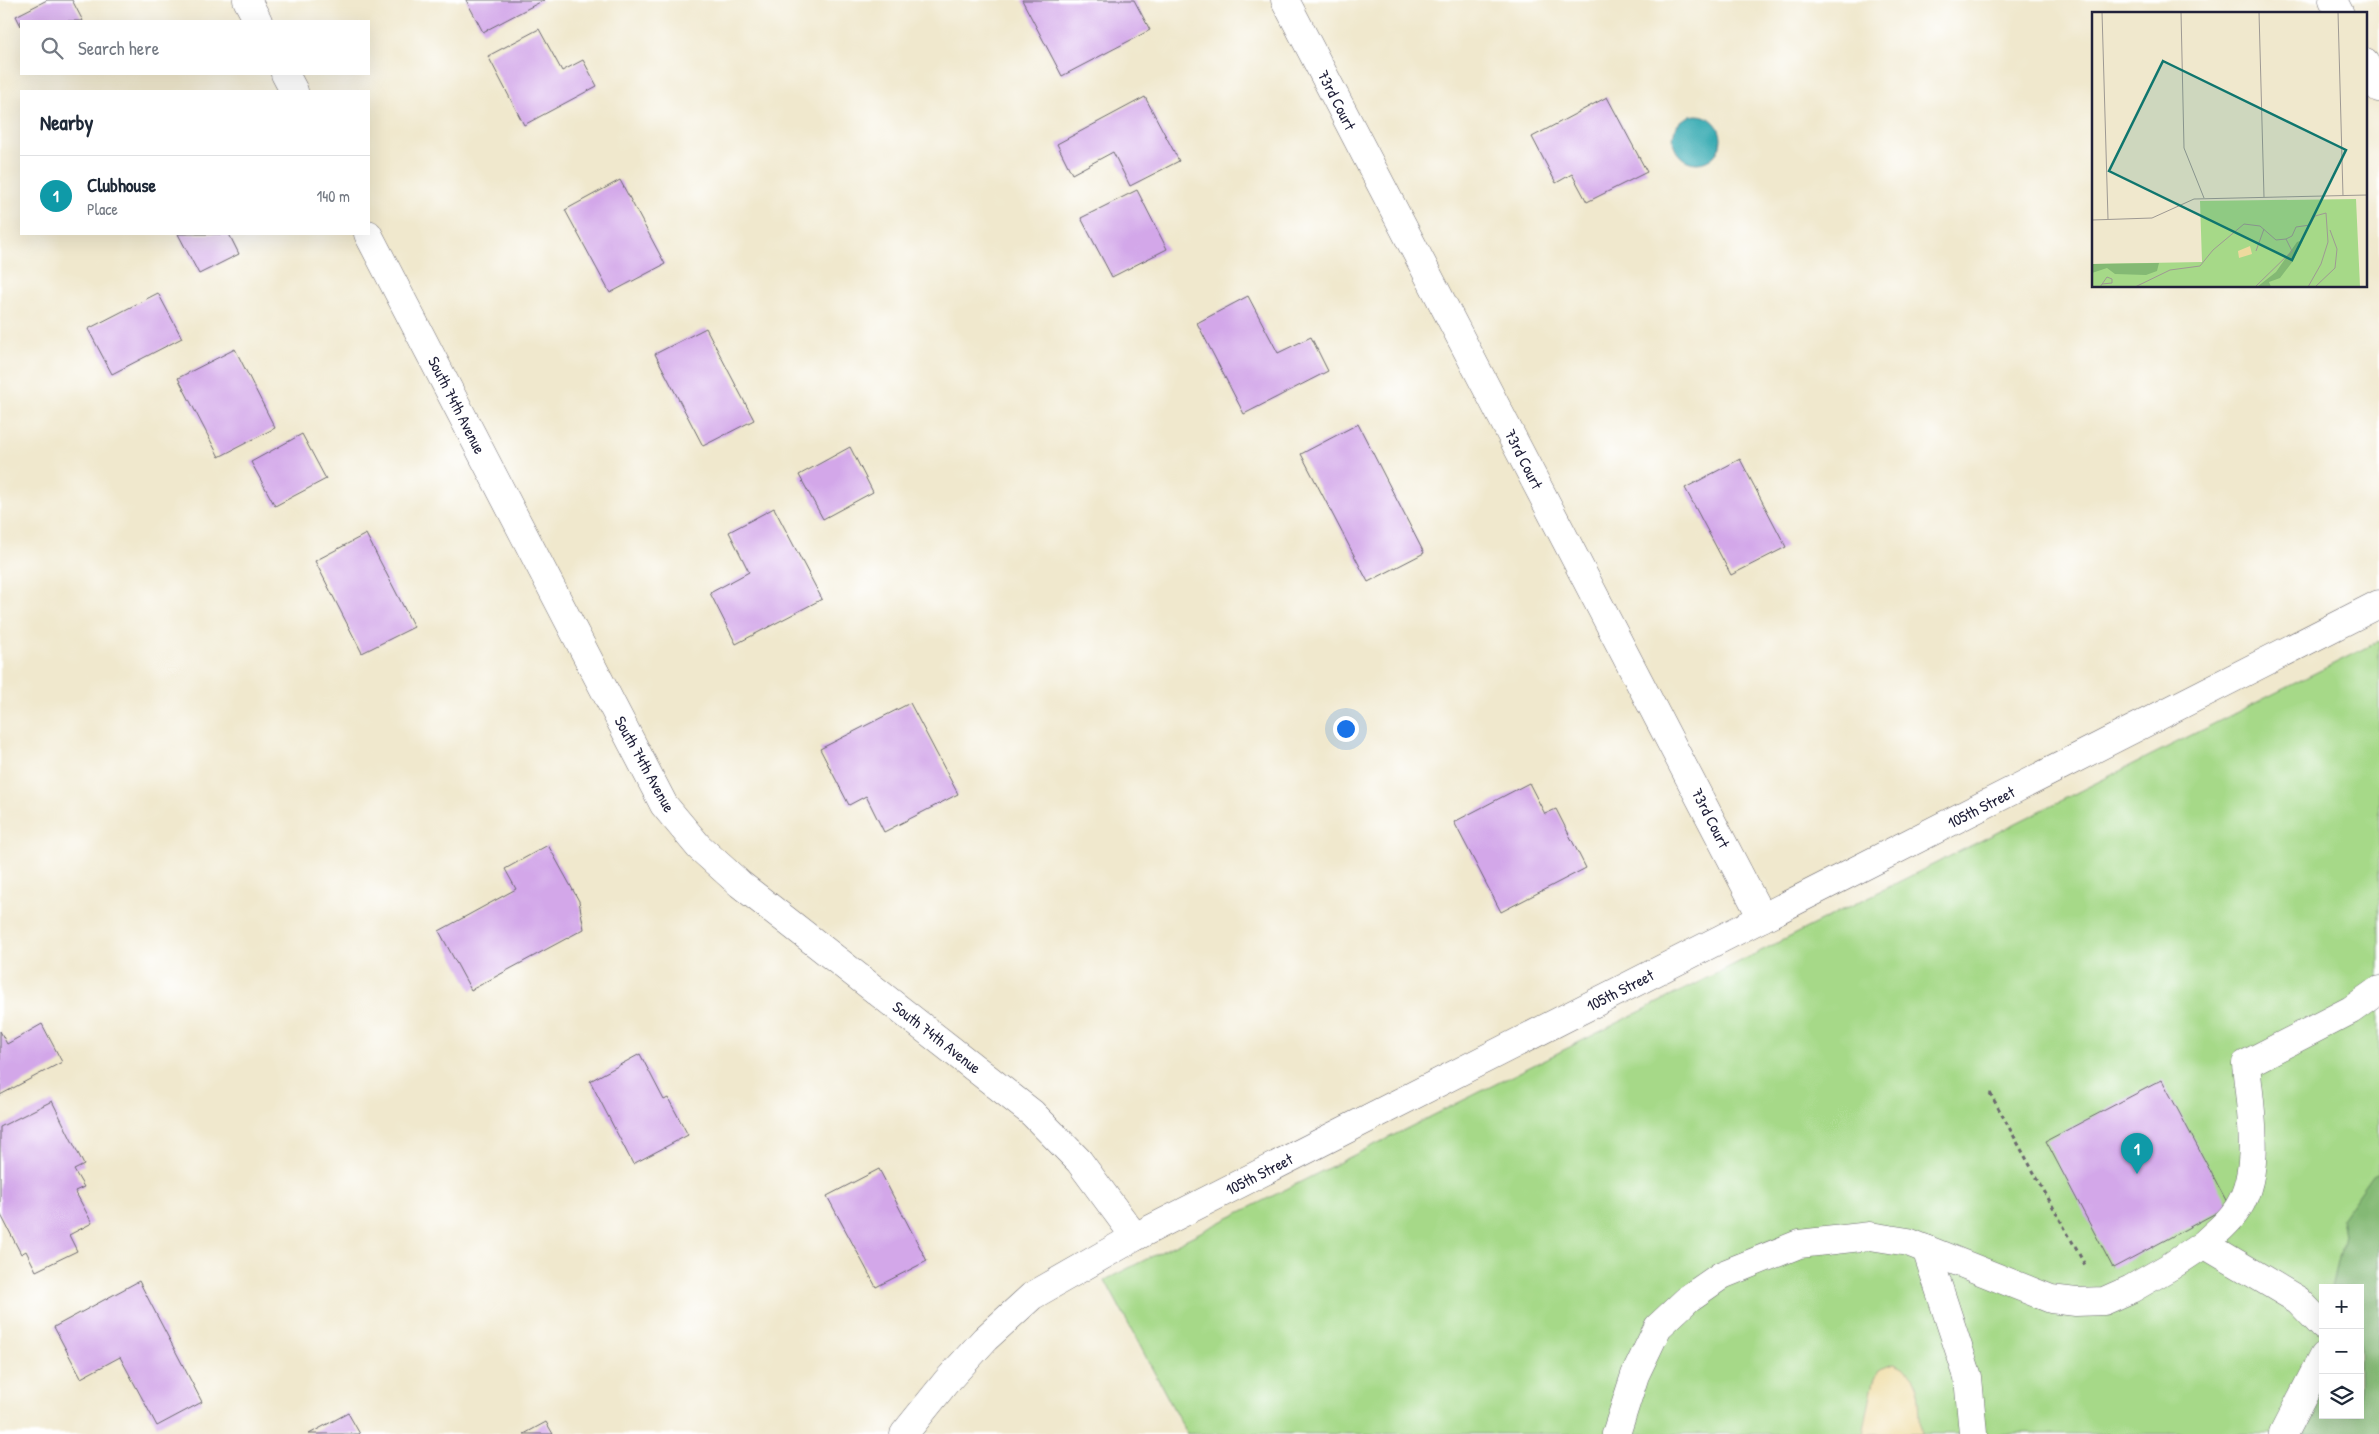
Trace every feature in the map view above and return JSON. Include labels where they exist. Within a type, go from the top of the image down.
[{"type":"street","points":[[247,0],[257,20]]},
{"type":"street","name":"73rd Court","points":[[1286,0],[1762,918]]},
{"type":"street","points":[[2333,0],[2339,12]]},
{"type":"street","points":[[2366,64],[2379,88]]},
{"type":"street","points":[[286,75],[293,90]]},
{"type":"street","name":"South 74th Avenue","points":[[369,235],[664,805],[699,848],[740,884],[1032,1113],[1079,1161],[1134,1237]]},
{"type":"street","name":"105th Street","points":[[904,1434],[946,1382],[985,1339],[1032,1296],[1134,1237],[2379,604]]},
{"type":"street","points":[[1616,1434],[1635,1375],[1658,1327],[1689,1298],[1722,1275],[1799,1244],[1870,1236],[1908,1242],[2051,1299],[2076,1302],[2104,1300],[2131,1289],[2171,1266],[2204,1244],[2235,1214],[2251,1180],[2252,1134],[2246,1064],[2351,1010],[2379,990]]},
{"type":"street","points":[[2204,1244],[2298,1300],[2319,1322]]},
{"type":"street","points":[[1926,1249],[1968,1377],[1973,1434]]},
{"type":"street","points":[[2283,1434],[2319,1364]]},
{"type":"path","points":[[1990,1093],[2104,1300]]},
{"type":"green space","points":[[2379,641],[2379,1434],[1187,1434],[1105,1280]]},
{"type":"green space","points":[[2379,1171],[2379,1434],[2297,1434],[2319,1389],[2319,1419],[2364,1419],[2364,1284],[2333,1284],[2344,1236],[2341,1219],[2373,1174]]},
{"type":"sand","points":[[1894,1364],[1904,1369],[1916,1384],[1922,1434],[1863,1434],[1874,1380],[1879,1370]]},
{"type":"water","points":[[1697,115],[1706,117],[1714,122],[1719,130],[1721,139],[1719,148],[1714,156],[1706,161],[1697,163],[1688,161],[1680,156],[1675,148],[1673,139],[1675,130],[1680,122],[1688,117]]},
{"type":"building","points":[[47,0],[72,0],[82,20],[20,20],[20,24],[16,16]]},
{"type":"building","points":[[466,0],[544,0],[483,32]]},
{"type":"building","points":[[1022,0],[1134,0],[1150,30],[1062,76]]},
{"type":"building","points":[[539,29],[562,71],[583,60],[597,86],[524,125],[488,56]]},
{"type":"building","points":[[1145,97],[1179,161],[1130,186],[1113,152],[1072,174],[1057,144]]},
{"type":"building","points":[[1607,97],[1647,172],[1587,202],[1572,174],[1556,183],[1532,137]]},
{"type":"building","points":[[620,180],[665,264],[610,293],[565,210]]},
{"type":"building","points":[[1137,190],[1167,249],[1112,277],[1081,218]]},
{"type":"building","points":[[179,235],[230,235],[239,254],[199,274]]},
{"type":"building","points":[[158,293],[182,338],[112,374],[88,329]]},
{"type":"building","points":[[1248,296],[1278,353],[1311,337],[1328,371],[1244,414],[1197,323]]},
{"type":"building","points":[[706,328],[754,420],[703,446],[655,354]]},
{"type":"building","points":[[235,349],[275,428],[219,457],[178,378]]},
{"type":"building","points":[[1358,424],[1424,553],[1368,582],[1301,454]]},
{"type":"building","points":[[302,434],[326,479],[275,506],[251,462]]},
{"type":"building","points":[[850,447],[873,492],[823,519],[799,475]]},
{"type":"building","points":[[1740,459],[1786,547],[1731,575],[1685,488]]},
{"type":"building","points":[[774,508],[822,599],[736,644],[710,593],[749,572],[729,532]]},
{"type":"building","points":[[366,534],[414,627],[362,653],[315,561]]},
{"type":"building","points":[[910,703],[958,794],[884,832],[866,796],[849,805],[820,749]]},
{"type":"building","points":[[1529,783],[1545,814],[1556,809],[1586,868],[1501,912],[1454,822]]},
{"type":"building","points":[[548,845],[579,901],[584,929],[471,990],[439,931],[516,889],[505,869]]},
{"type":"building","points":[[42,1024],[62,1062],[0,1095],[0,1031],[7,1044]]},
{"type":"building","points":[[640,1054],[664,1100],[668,1098],[688,1135],[633,1164],[590,1081]]},
{"type":"building","points":[[2162,1080],[2229,1206],[2113,1268],[2046,1141]]},
{"type":"building","points":[[52,1101],[84,1165],[74,1170],[84,1187],[75,1191],[92,1223],[69,1235],[77,1251],[36,1271],[26,1251],[21,1254],[0,1213],[0,1127]]},
{"type":"building","points":[[879,1169],[927,1261],[876,1287],[827,1196]]},
{"type":"building","points":[[139,1281],[202,1402],[157,1426],[120,1357],[81,1378],[54,1327]]},
{"type":"building","points":[[348,1413],[360,1434],[309,1434]]},
{"type":"building","points":[[546,1422],[553,1434],[524,1434]]},
{"type":"place","name":"Clubhouse","points":[[2137,1174]]}]
